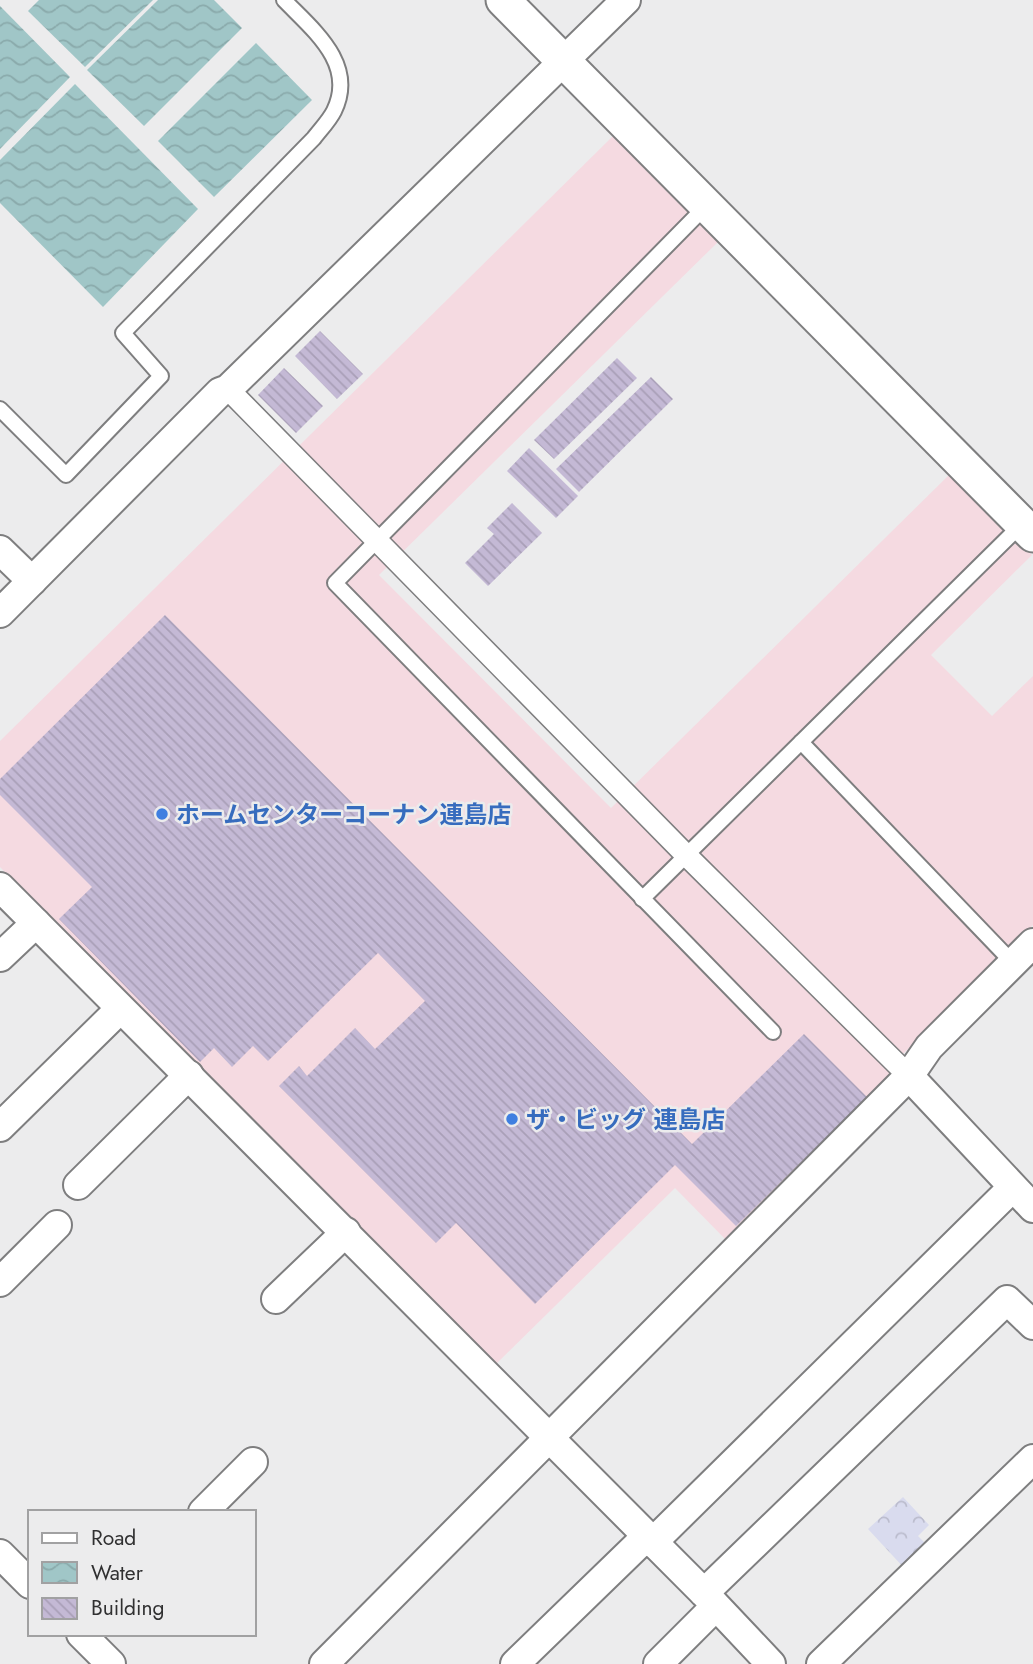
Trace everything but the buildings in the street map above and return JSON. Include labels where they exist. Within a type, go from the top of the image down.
[{"type":"street","points":[[503,0],[1028,529]]},
{"type":"street","points":[[0,613],[220,392],[228,389],[626,0]]},
{"type":"street","points":[[228,389],[687,856],[909,1076],[1033,1208]]},
{"type":"street","points":[[0,550],[32,581]]},
{"type":"street","points":[[0,887],[346,1232],[771,1664]]},
{"type":"street","points":[[0,957],[36,923]]},
{"type":"street","points":[[324,1664],[550,1441],[909,1076],[929,1047],[1033,943]]},
{"type":"street","points":[[0,1127],[120,1009]]},
{"type":"street","points":[[78,1185],[189,1075]]},
{"type":"street","points":[[515,1664],[649,1540],[1012,1188]]},
{"type":"street","points":[[0,1282],[57,1225]]},
{"type":"street","points":[[276,1299],[346,1232]]},
{"type":"street","points":[[658,1664],[710,1600],[1007,1300],[1033,1325]]},
{"type":"street","points":[[821,1664],[1033,1459]]},
{"type":"street","points":[[205,1510],[253,1462]]},
{"type":"street","points":[[0,1554],[28,1582]]},
{"type":"street","points":[[83,1636],[111,1664]]},
{"type":"lane","points":[[0,409],[66,475],[161,376],[123,332],[314,138],[334,111],[339,90],[335,54],[284,0]]},
{"type":"lane","points":[[707,205],[335,583],[773,1032]]},
{"type":"lane","points":[[642,899],[801,742],[1028,529]]},
{"type":"lane","points":[[801,742],[1013,963]]},
{"type":"shaded area","points":[[613,136],[718,242],[379,575],[611,808],[951,473],[1032,555],[931,655],[992,716],[1033,676],[1033,925],[902,1055],[888,1087],[729,1243],[675,1188],[495,1365],[0,867],[0,741]]},
{"type":"green space","points":[[903,1497],[929,1525],[918,1536],[929,1547],[905,1569],[868,1529]]},
{"type":"water","points":[[39,0],[153,0],[85,67],[28,11]]},
{"type":"water","points":[[158,0],[214,0],[242,28],[144,126],[87,70]]},
{"type":"water","points":[[0,6],[70,77],[0,149]]},
{"type":"water","points":[[256,43],[312,100],[214,197],[158,141]]},
{"type":"water","points":[[75,84],[198,209],[103,307],[0,203],[0,160]]},
{"type":"place","name":"ホームセンターコーナン連島店","points":[[162,814]]},
{"type":"place","name":"ザ・ビッグ 連島店","points":[[512,1119]]}]
